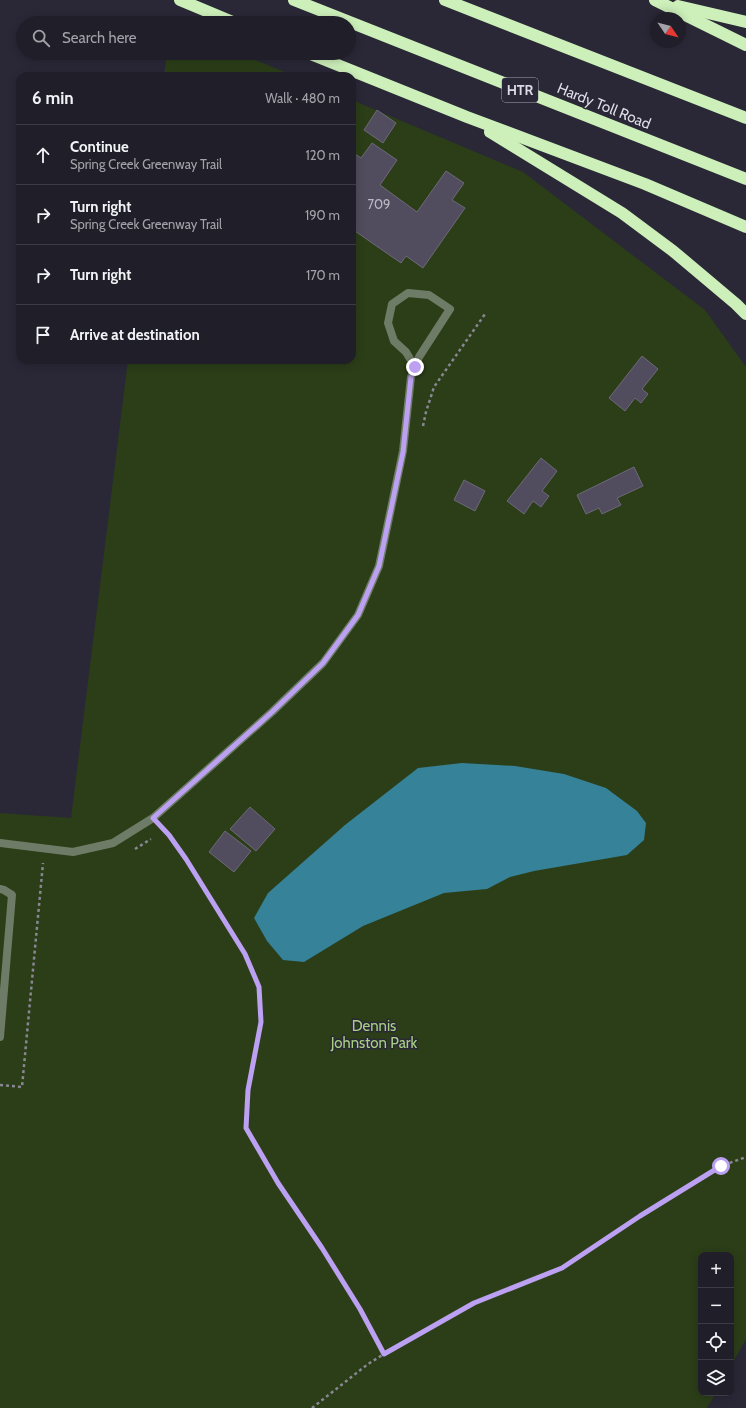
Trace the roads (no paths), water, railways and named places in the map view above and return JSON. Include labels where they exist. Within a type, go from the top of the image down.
[{"type":"highway","points":[[180,0],[218,16]]},
{"type":"highway","name":"Hardy Toll Road","points":[[294,0],[334,16]]},
{"type":"highway","points":[[445,0],[746,118]]},
{"type":"highway","points":[[657,1],[746,22]]},
{"type":"highway","points":[[657,1],[746,45]]},
{"type":"highway","name":"Hardy Toll Road","points":[[356,25],[746,179]]},
{"type":"highway","points":[[325,60],[354,72]]},
{"type":"highway","points":[[356,73],[467,118],[645,184],[746,227]]},
{"type":"highway","points":[[467,118],[622,213],[673,251],[746,314]]},
{"type":"lane","points":[[0,843],[73,852],[112,843],[153,818],[272,712],[323,663],[358,615],[379,566],[403,452],[411,377],[415,367],[419,357],[450,309],[429,295],[408,294],[392,304],[388,323],[394,341],[406,352],[415,367]]},
{"type":"lane","points":[[0,889],[12,895],[0,1036]]},
{"type":"water","points":[[462,763],[515,766],[564,774],[606,788],[637,811],[646,823],[644,840],[627,855],[534,871],[510,877],[487,889],[444,893],[363,926],[304,962],[283,960],[267,941],[254,918],[268,893],[345,825],[418,768]]},
{"type":"park label","name":"Dennis Johnston Park","points":[[374,1034]]}]
